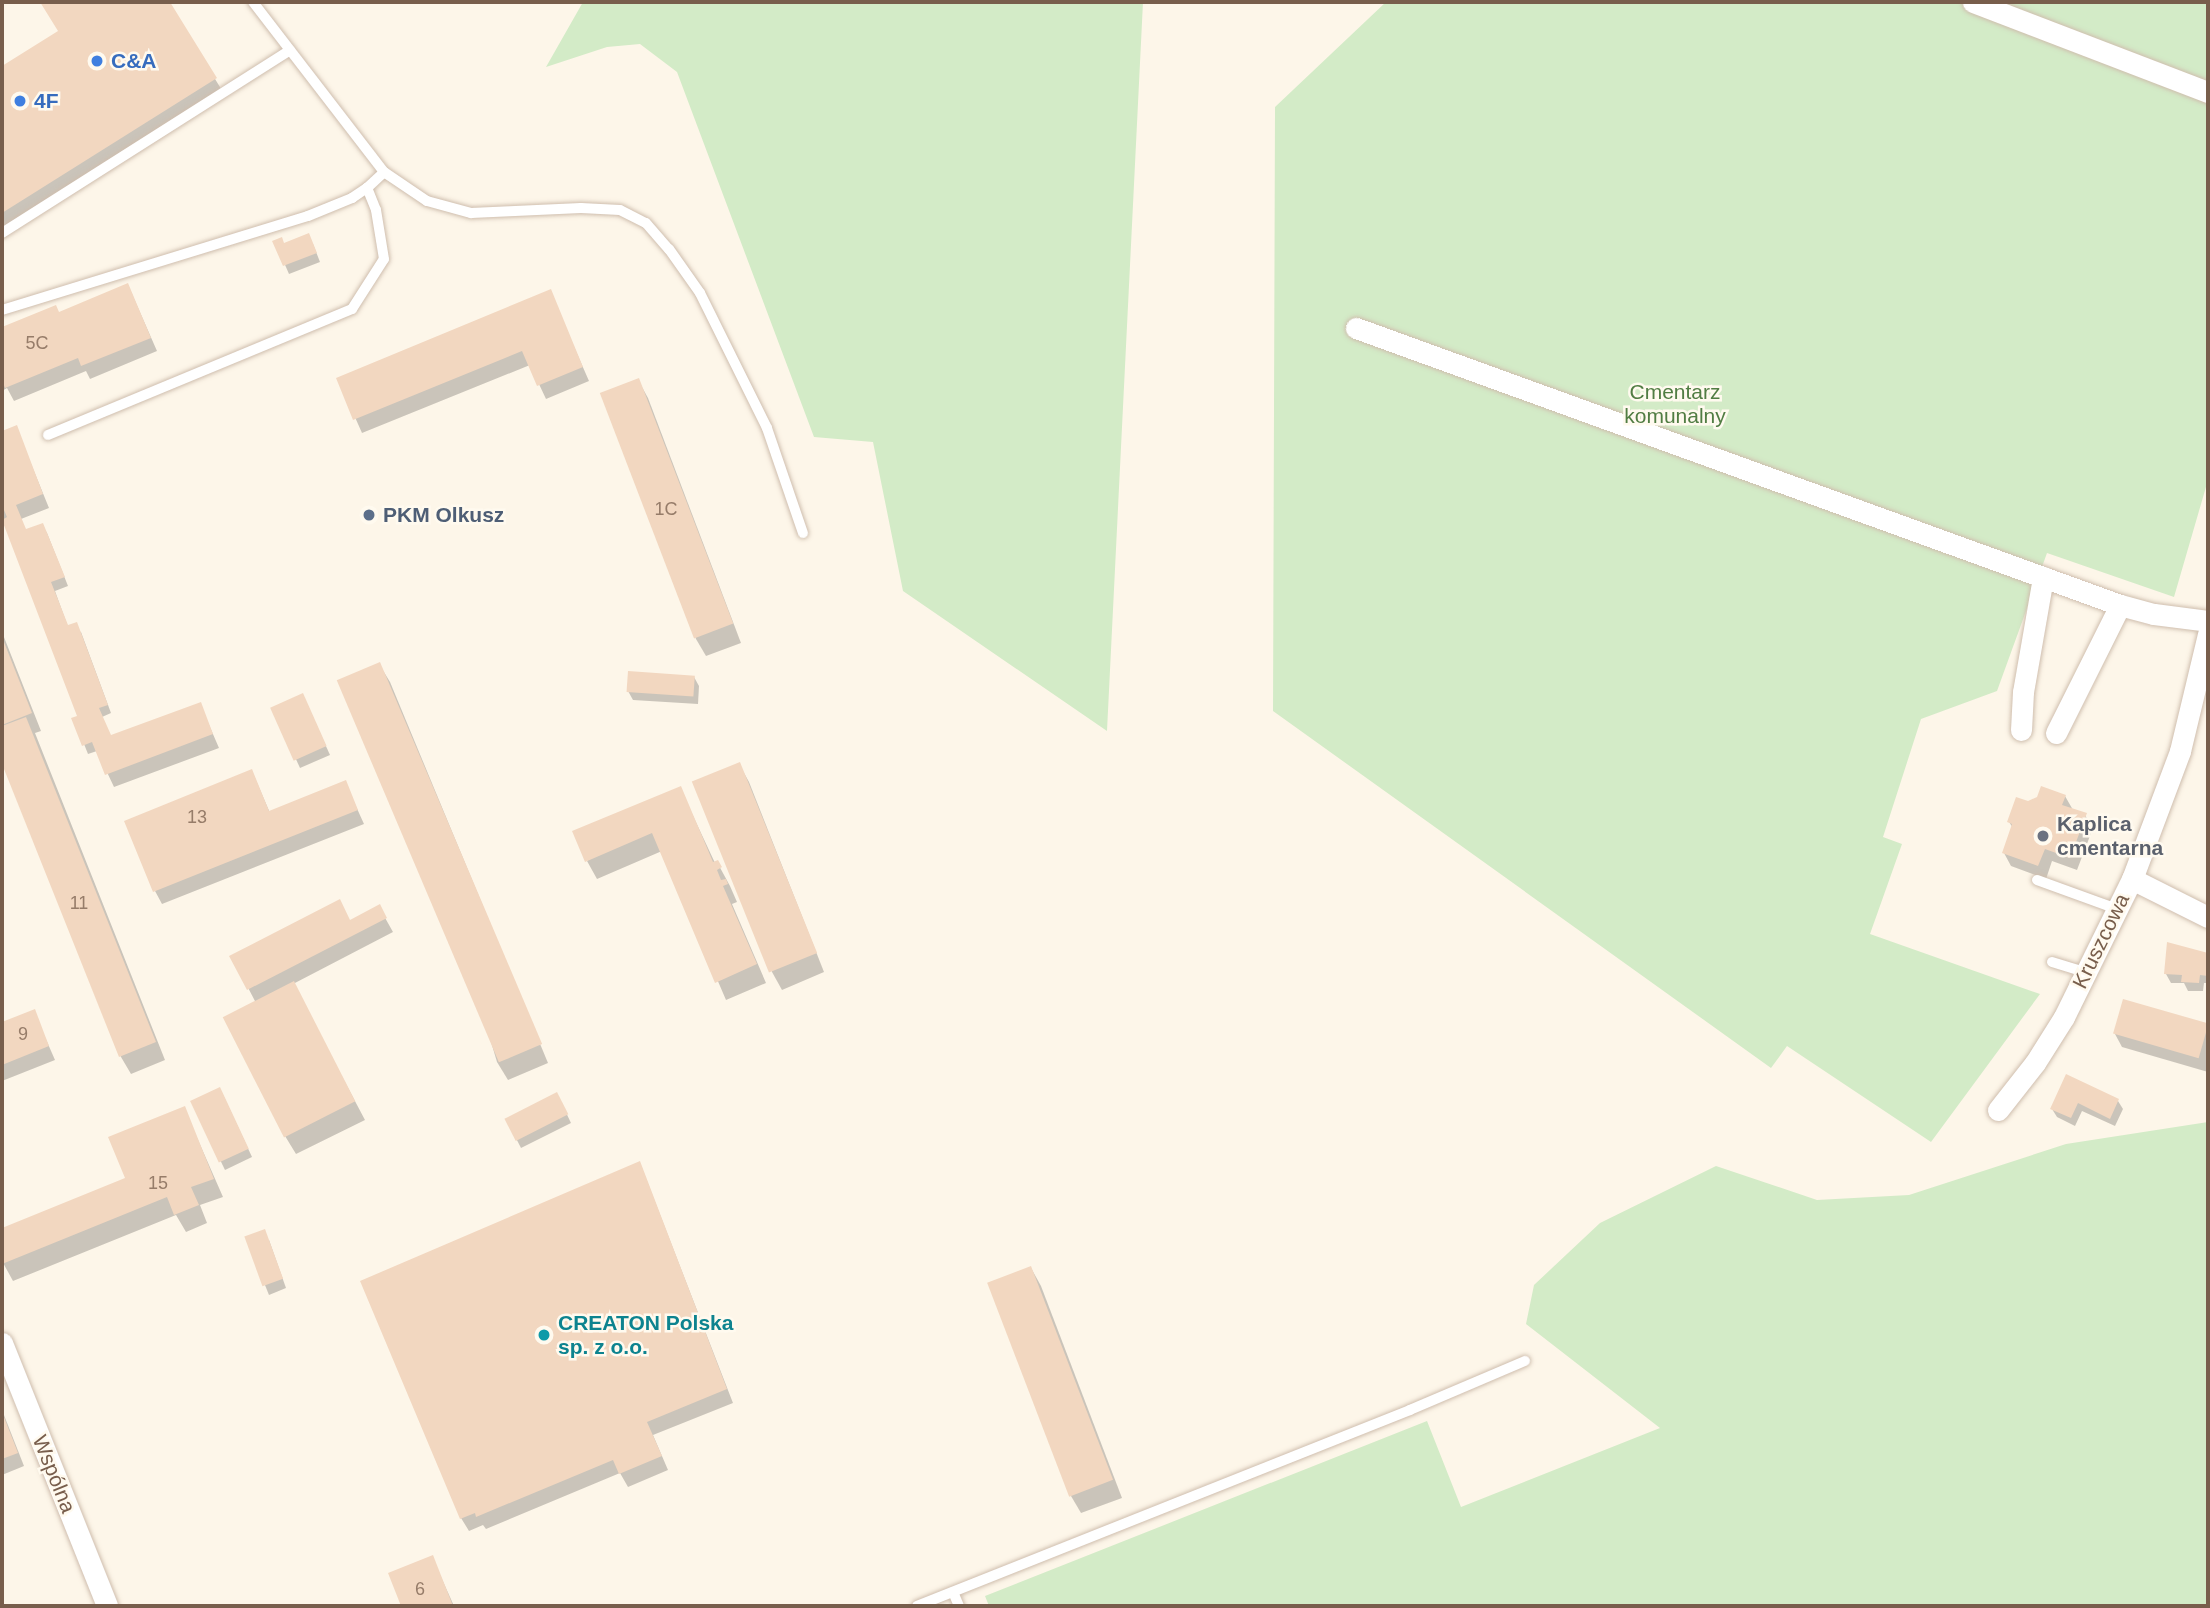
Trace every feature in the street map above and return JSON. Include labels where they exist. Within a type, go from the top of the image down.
[{"type":"street","points":[[1973,2],[2208,92]]},
{"type":"street","points":[[1356,328],[2120,605],[2154,614],[2208,621]]},
{"type":"street","points":[[2021,730],[2023,692],[2043,577]]},
{"type":"street","points":[[2056,733],[2120,605]]},
{"type":"street","name":"Kruszcowa","points":[[1998,1110],[2035,1063],[2064,1017],[2132,879],[2179,751],[2208,634]]},
{"type":"street","points":[[2132,879],[2208,918]]},
{"type":"street","name":"Wspólna","points":[[2,1343],[107,1606]]},
{"type":"lane","points":[[253,2],[384,172],[427,201],[471,213],[582,208],[620,211],[646,223],[670,249],[700,293],[767,428],[803,533]]},
{"type":"lane","points":[[2,233],[290,50]]},
{"type":"lane","points":[[2,310],[307,216],[367,188],[384,172]]},
{"type":"lane","points":[[48,435],[352,309],[384,259],[376,210],[367,188]]},
{"type":"lane","points":[[2037,880],[2117,909]]},
{"type":"lane","points":[[2052,962],[2085,972]]},
{"type":"lane","points":[[917,1606],[1410,1410],[1525,1361]]},
{"type":"lane","points":[[953,1592],[959,1606]]},
{"type":"green space","points":[[583,2],[1143,2],[1107,731],[903,591],[873,442],[814,437],[677,72],[640,44],[607,47],[546,67]]},
{"type":"green space","name":"Cmentarz komunalny","points":[[1386,2],[2208,2],[2208,480],[2174,597],[2047,553],[1997,691],[1921,719],[1883,837],[1902,844],[1870,934],[2040,994],[1931,1142],[1787,1046],[1771,1068],[1273,711],[1275,107]]},
{"type":"green space","points":[[2208,1122],[2208,1606],[989,1606],[985,1596],[1427,1421],[1461,1507],[1660,1428],[1526,1324],[1534,1285],[1600,1223],[1716,1166],[1817,1200],[1909,1195],[2066,1144]]},
{"type":"building","points":[[40,2],[170,2],[217,78],[2,213],[2,66],[58,31]]},
{"type":"building","points":[[309,233],[317,253],[283,266],[272,241],[282,237],[284,243]]},
{"type":"building","points":[[128,283],[151,338],[81,366],[78,358],[5,388],[2,380],[2,327],[56,305],[59,312]]},
{"type":"building","points":[[551,289],[583,367],[537,386],[522,351],[353,420],[336,378]]},
{"type":"building","points":[[639,378],[733,624],[694,639],[600,393]]},
{"type":"building","points":[[17,425],[43,494],[16,505],[26,529],[43,523],[65,577],[51,582],[68,625],[77,622],[108,705],[99,708],[111,735],[201,702],[213,734],[105,775],[92,742],[82,746],[71,718],[77,716],[2,520],[7,517],[4,510],[2,511],[2,431]]},
{"type":"building","points":[[2,637],[32,713],[2,725]]},
{"type":"building","points":[[380,662],[542,1044],[499,1062],[337,680]]},
{"type":"building","points":[[628,671],[695,676],[693,697],[627,692]]},
{"type":"building","points":[[303,693],[327,746],[294,761],[270,708]]},
{"type":"building","points":[[26,717],[156,1042],[119,1057],[2,764],[2,726]]},
{"type":"building","points":[[740,762],[817,953],[769,972],[692,781]]},
{"type":"building","points":[[252,769],[269,811],[346,780],[358,810],[153,892],[124,821]]},
{"type":"building","points":[[681,786],[713,862],[718,860],[722,867],[717,870],[721,880],[726,879],[728,884],[723,886],[757,964],[715,983],[652,833],[585,862],[572,831]]},
{"type":"building","name":"Kaplica cmentarna","points":[[2041,786],[2066,795],[2062,805],[2087,813],[2070,858],[2045,849],[2038,866],[2002,853],[2012,824],[2007,822],[2016,797],[2028,801],[2037,797]]},
{"type":"building","points":[[340,899],[350,920],[380,904],[387,918],[247,990],[229,956]]},
{"type":"building","points":[[2167,942],[2208,953],[2208,976],[2200,975],[2199,983],[2181,982],[2182,975],[2164,974]]},
{"type":"building","points":[[294,981],[355,1101],[284,1138],[223,1017]]},
{"type":"building","points":[[2123,999],[2208,1023],[2199,1058],[2113,1034]]},
{"type":"building","points":[[35,1009],[49,1046],[2,1065],[2,1022]]},
{"type":"building","points":[[2066,1074],[2119,1099],[2110,1119],[2078,1103],[2071,1118],[2050,1109]]},
{"type":"building","points":[[220,1087],[249,1149],[219,1163],[190,1101]]},
{"type":"building","points":[[557,1092],[568,1114],[516,1141],[504,1119]]},
{"type":"building","points":[[185,1106],[214,1179],[191,1187],[199,1205],[174,1215],[167,1197],[2,1264],[2,1228],[125,1178],[108,1137]]},
{"type":"building","name":"CREATON Polska sp. z o.o.","points":[[640,1161],[727,1389],[647,1422],[662,1456],[619,1474],[613,1460],[476,1517],[475,1513],[460,1519],[360,1281]]},
{"type":"building","points":[[265,1229],[283,1279],[262,1286],[244,1237]]},
{"type":"building","points":[[1031,1266],[1113,1480],[1069,1497],[987,1283]]},
{"type":"building","points":[[2,1412],[18,1453],[2,1459]]},
{"type":"building","points":[[433,1555],[453,1606],[401,1606],[388,1573]]},
{"type":"place","name":"C&A","points":[[97,61]]},
{"type":"place","name":"4F","points":[[20,101]]},
{"type":"place","name":"PKM Olkusz","points":[[369,515]]},
{"type":"place","name":"Kaplica cmentarna","points":[[2043,836]]},
{"type":"place","name":"CREATON Polska sp. z o.o.","points":[[544,1335]]}]
